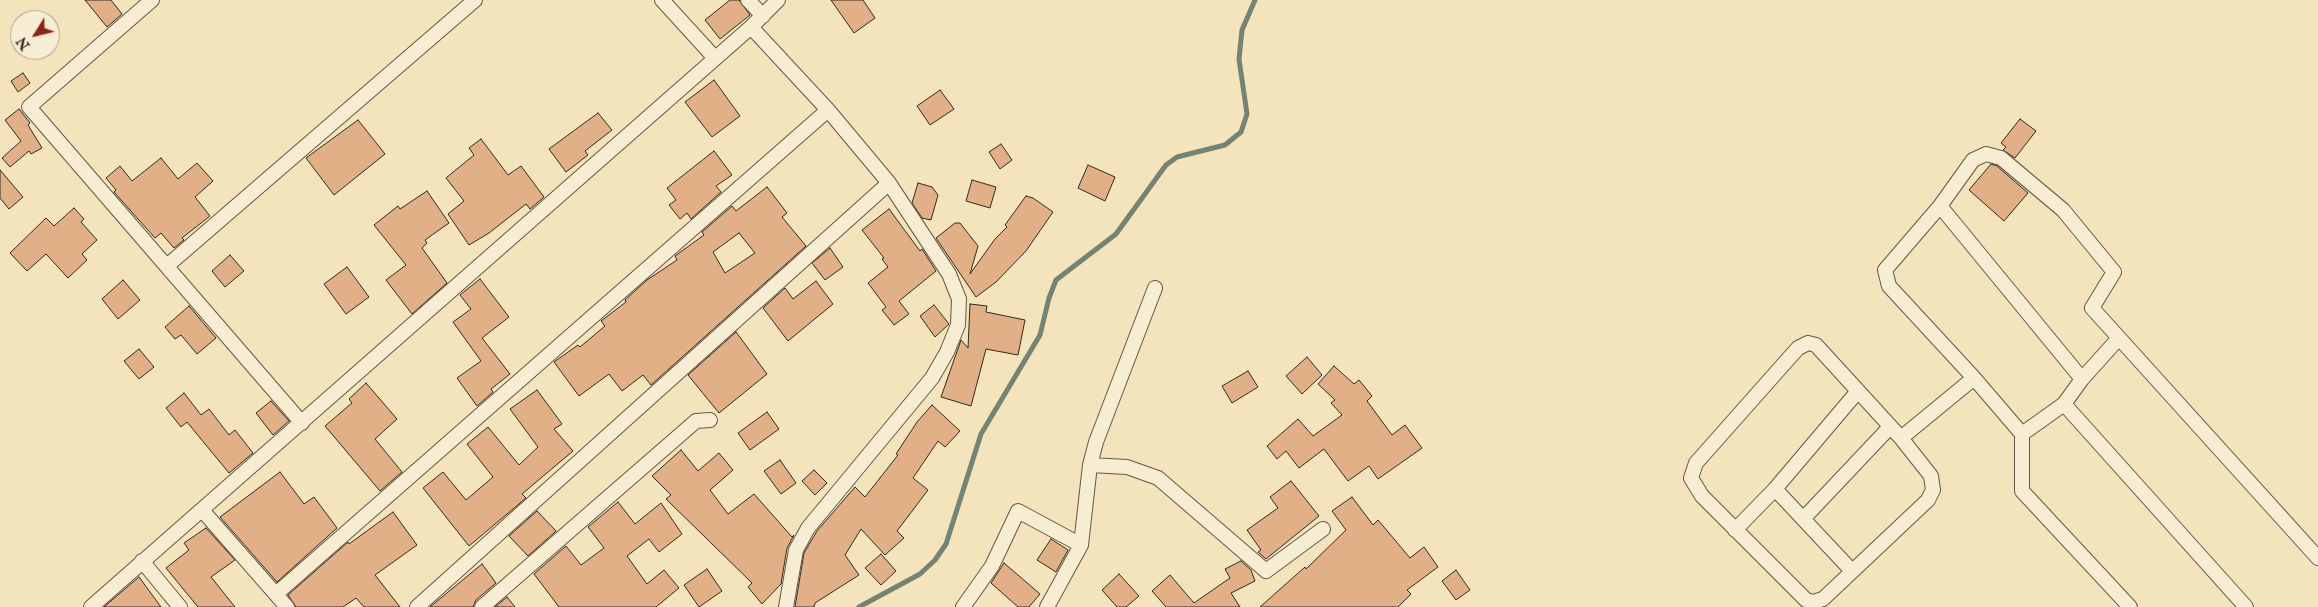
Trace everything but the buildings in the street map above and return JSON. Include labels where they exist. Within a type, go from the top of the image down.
[{"type":"street","points":[[152,0],[29,106],[168,265],[302,423]]},
{"type":"street","points":[[168,265],[475,0]]},
{"type":"street","points":[[662,0],[714,57]]},
{"type":"street","points":[[748,0],[763,16]]},
{"type":"street","points":[[91,607],[302,423],[714,57],[751,27],[778,0]]},
{"type":"street","points":[[751,27],[828,110],[889,183],[949,274],[959,299],[958,325],[947,352],[932,378],[808,528],[796,550],[786,607]]},
{"type":"street","points":[[276,594],[828,110]]},
{"type":"street","points":[[2130,607],[2022,491],[2022,434],[1974,378],[1889,286],[1885,270],[1940,206],[1973,160],[1986,154],[2001,158],[2063,210],[2114,272],[2092,308],[2118,339],[2318,558]]},
{"type":"street","points":[[417,607],[889,183]]},
{"type":"street","points":[[1940,206],[2082,379]]},
{"type":"street","points":[[1047,607],[1081,545],[1090,466],[1100,428],[1155,288]]},
{"type":"street","points":[[2022,434],[2064,404],[2082,379],[2118,339]]},
{"type":"street","points":[[1808,343],[1816,345],[1890,427],[1901,438],[1930,476],[1933,490],[1928,500],[1852,572],[1823,599],[1813,602],[1806,600],[1735,530],[1702,496],[1691,478],[1696,463],[1798,348],[1808,343]]},
{"type":"street","points":[[1901,438],[1974,378]]},
{"type":"street","points":[[1735,530],[1775,489],[1858,391]]},
{"type":"street","points":[[2064,404],[2246,607]]},
{"type":"street","points":[[482,607],[696,421],[710,420]]},
{"type":"street","points":[[1803,518],[1890,427]]},
{"type":"street","points":[[1090,466],[1127,467],[1158,478],[1266,571],[1323,529]]},
{"type":"street","points":[[1775,489],[1852,572]]},
{"type":"street","points":[[202,510],[286,607]]},
{"type":"street","points":[[963,607],[992,566],[1018,511],[1081,545]]},
{"type":"street","points":[[142,561],[180,607]]},
{"type":"waterway","points":[[859,607],[920,574],[935,560],[946,544],[981,434],[1040,335],[1049,298],[1056,280],[1116,234],[1166,165],[1177,157],[1225,145],[1241,132],[1247,114],[1239,59],[1242,30],[1255,0]]}]
